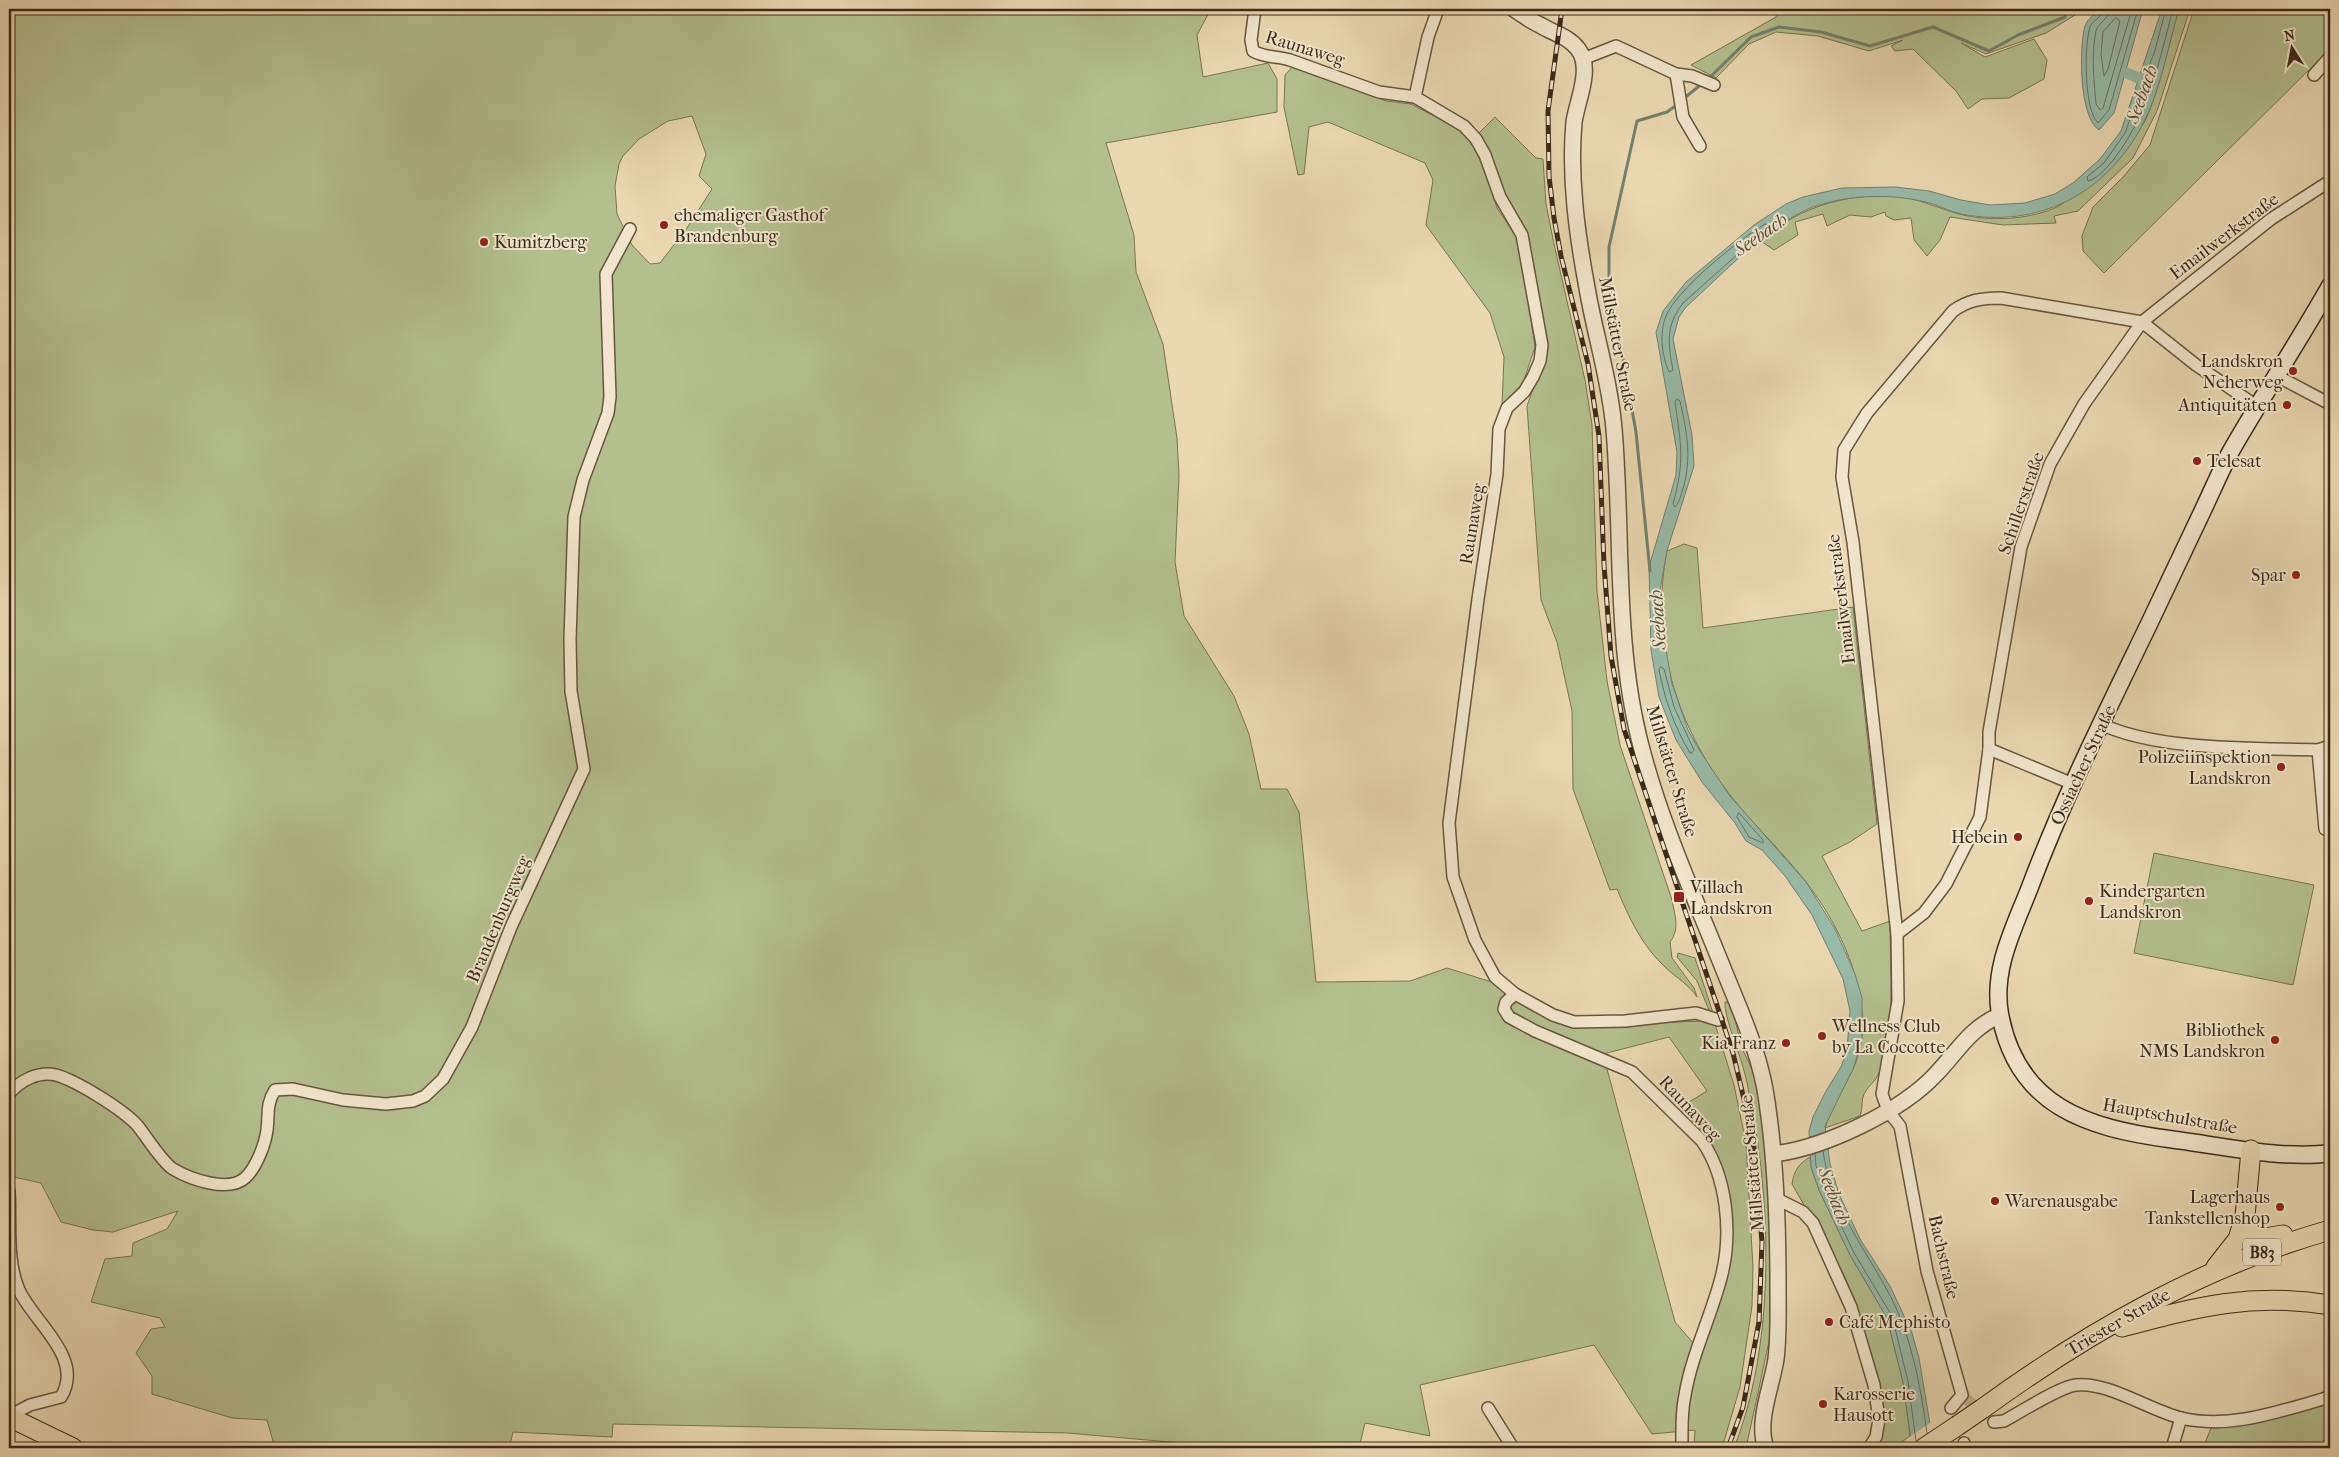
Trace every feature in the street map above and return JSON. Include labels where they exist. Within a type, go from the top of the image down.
[{"type":"main road","name":"Ossiacher Straße","points":[[2000,1015],[1998,994],[2003,957],[2043,852],[2073,784],[2230,453],[2330,286]]},
{"type":"main road","name":"Hauptschulstraße","points":[[2000,1015],[2016,1061],[2026,1075],[2058,1107],[2083,1121],[2106,1128],[2149,1136],[2251,1150],[2306,1154],[2330,1153]]},
{"type":"main road","points":[[2212,1272],[2233,1248],[2238,1239],[2245,1216],[2251,1150]]},
{"type":"main road","points":[[2245,1216],[2249,1231],[2258,1239],[2296,1232],[2322,1232]]},
{"type":"main road","name":"Triester Straße","points":[[1924,1448],[2030,1374],[2181,1286],[2212,1272],[2322,1232]]},
{"type":"main road","points":[[2099,1333],[2204,1306],[2237,1301],[2289,1299],[2330,1304]]},
{"type":"main road","points":[[9,1416],[73,1448]]},
{"type":"street","name":"Raunaweg","points":[[1255,9],[1251,40],[1253,51],[1263,57],[1277,56],[1379,92],[1415,98],[1464,126],[1476,139],[1485,155],[1500,197],[1522,235],[1541,340],[1540,361],[1533,378],[1524,392],[1507,408],[1499,429],[1498,474],[1478,599],[1449,823],[1453,876],[1476,940],[1495,977],[1515,994],[1553,1015],[1574,1022],[1625,1021],[1696,1013],[1718,1020]]},
{"type":"street","points":[[1415,98],[1428,37],[1438,9]]},
{"type":"street","points":[[1514,9],[1530,20],[1568,39],[1581,52],[1583,59],[1616,46],[1676,74],[1692,76],[1714,85]]},
{"type":"street","points":[[2314,75],[2330,57]]},
{"type":"street","name":"Millstätter Straße","points":[[1583,59],[1582,82],[1575,120],[1573,173],[1575,203],[1587,288],[1611,399],[1617,470],[1626,666],[1633,712],[1644,757],[1671,838],[1757,1053],[1767,1098],[1777,1199],[1777,1343],[1764,1422],[1763,1438],[1766,1448]]},
{"type":"street","points":[[1676,74],[1684,117],[1700,146]]},
{"type":"street","name":"Emailwerkstraße","points":[[2142,322],[2271,219],[2330,181]]},
{"type":"street","name":"Brandenburgweg","points":[[9,1094],[16,1085],[34,1076],[55,1075],[110,1102],[136,1124],[172,1168],[218,1186],[234,1184],[244,1179],[250,1172],[263,1146],[267,1130],[268,1101],[275,1090],[293,1089],[343,1100],[405,1104],[424,1096],[443,1078],[472,1027],[510,927],[584,769],[572,691],[570,630],[574,517],[583,480],[608,413],[610,397],[606,274],[630,229]]},
{"type":"street","name":"Emailwerkstraße","points":[[1888,1111],[1882,1094],[1882,1084],[1898,1001],[1897,934],[1853,542],[1842,477],[1844,450],[1867,413],[1953,310],[1964,303],[1987,298],[2000,298],[2142,322],[2196,365],[2258,407]]},
{"type":"street","name":"Schillerstraße","points":[[1897,934],[1924,914],[1946,884],[1980,817],[1989,749],[1989,732],[2021,547],[2050,464],[2084,404],[2142,322]]},
{"type":"street","points":[[2277,376],[2330,404]]},
{"type":"street","points":[[2101,724],[2125,734],[2194,745],[2318,750],[2330,746]]},
{"type":"street","points":[[1989,749],[2073,784]]},
{"type":"street","points":[[2318,750],[2325,828]]},
{"type":"street","name":"Raunaweg","points":[[1515,994],[1506,1002],[1504,1009],[1508,1017],[1535,1031],[1632,1072],[1702,1141],[1711,1155],[1722,1184],[1726,1235],[1722,1273],[1685,1393],[1681,1424],[1682,1448]]},
{"type":"street","points":[[1774,1154],[1804,1148],[1850,1130],[1888,1111],[1930,1080],[1972,1032],[1985,1022],[2000,1015]]},
{"type":"street","name":"Bachstraße","points":[[1888,1111],[1900,1126],[1927,1271],[1964,1397],[1951,1408]]},
{"type":"street","points":[[9,1191],[12,1263],[19,1290],[54,1340],[69,1375],[67,1386],[61,1397],[30,1405],[9,1416]]},
{"type":"street","points":[[1777,1199],[1803,1212],[1813,1223],[1851,1307],[1874,1385],[1879,1419],[1876,1437],[1869,1448]]},
{"type":"street","points":[[1994,1422],[2004,1421],[2076,1385],[2107,1389],[2181,1418],[2231,1420],[2257,1417],[2330,1397]]},
{"type":"street","points":[[1488,1408],[1513,1448]]},
{"type":"street","points":[[2172,1448],[2181,1418]]},
{"type":"shaded area","points":[[9,9],[1211,9],[1197,35],[1203,77],[1268,63],[1277,79],[1277,112],[1106,143],[1134,235],[1136,272],[1163,344],[1177,438],[1179,476],[1175,562],[1184,616],[1234,696],[1249,734],[1261,789],[1287,789],[1299,812],[1316,982],[1410,981],[1447,968],[1495,983],[1532,1011],[1577,1026],[1702,1021],[1715,1024],[1734,1085],[1746,1143],[1753,1268],[1752,1306],[1740,1387],[1722,1448],[1694,1448],[1695,1430],[1652,1434],[1594,1345],[1420,1385],[1430,1436],[1365,1423],[1359,1448],[1237,1448],[1068,1433],[613,1424],[612,1437],[513,1432],[509,1448],[275,1448],[267,1420],[232,1418],[152,1394],[152,1376],[136,1353],[151,1329],[165,1327],[160,1318],[91,1302],[105,1259],[132,1256],[133,1243],[167,1229],[178,1211],[113,1232],[93,1230],[61,1222],[41,1183],[9,1176]],"holes":[[[692,116],[706,154],[699,176],[712,189],[687,228],[660,263],[650,264],[632,245],[617,214],[615,186],[619,164],[623,156],[639,139],[668,121]],[[1669,1037],[1707,1091],[1676,1110],[1709,1145],[1721,1163],[1725,1198],[1725,1277],[1701,1352],[1675,1322],[1603,1054]]]},
{"type":"shaded area","points":[[1777,9],[2075,9],[2075,15],[2046,33],[1986,54],[1961,43],[1985,57],[2034,39],[2047,60],[2044,79],[2009,98],[1982,99],[1968,109],[1956,91],[1913,49],[1895,51],[1891,46],[1903,40],[1869,51],[1818,36],[1776,32],[1749,44],[1716,78],[1691,65],[1776,17]]},
{"type":"shaded area","points":[[2179,9],[2190,9],[2157,111],[2133,158],[2078,211],[2054,216],[2056,223],[2003,225],[1950,217],[1940,240],[1927,256],[1914,240],[1911,218],[1894,220],[1886,216],[1885,212],[1871,217],[1850,215],[1827,226],[1823,214],[1795,222],[1798,235],[1774,250],[1761,241],[1792,218],[1829,203],[1849,198],[1889,196],[1908,198],[1970,217],[1996,219],[2023,217],[2048,211],[2059,206],[2142,126],[2151,108],[2160,80]]},
{"type":"shaded area","points":[[2194,9],[2330,9],[2330,49],[2104,273],[2083,251],[2082,236],[2093,207],[2123,177],[2150,145]]},
{"type":"shaded area","points":[[1294,65],[1386,101],[1411,104],[1461,130],[1471,142],[1485,169],[1497,208],[1519,241],[1535,347],[1523,383],[1502,405],[1504,357],[1490,313],[1426,225],[1433,180],[1425,163],[1328,122],[1309,127],[1304,174],[1298,175],[1284,107],[1285,75]]},
{"type":"shaded area","points":[[1495,117],[1536,158],[1543,159],[1546,204],[1585,380],[1592,425],[1597,591],[1607,681],[1620,745],[1672,900],[1676,927],[1670,942],[1672,958],[1694,988],[1697,997],[1687,985],[1657,959],[1631,921],[1617,889],[1610,890],[1573,789],[1572,711],[1557,642],[1541,600],[1527,406],[1537,378],[1535,290],[1501,190],[1477,135]]},
{"type":"shaded area","points":[[1684,544],[1697,548],[1703,628],[1853,607],[1877,824],[1850,842],[1822,856],[1862,931],[1890,921],[1890,1021],[1884,1059],[1877,1078],[1864,1094],[1860,1116],[1825,1128],[1860,1049],[1862,1015],[1854,971],[1836,928],[1812,889],[1728,792],[1703,754],[1689,727],[1669,671],[1662,612],[1663,581],[1667,551]]},
{"type":"shaded area","points":[[2154,853],[2314,885],[2293,985],[2134,953]]},
{"type":"shaded area","points":[[1678,953],[1695,958],[1714,1016],[1711,1015],[1697,981],[1677,957]]},
{"type":"shaded area","points":[[1725,1002],[1728,1002],[1732,1008],[1742,1048],[1757,1080],[1765,1125],[1771,1235],[1770,1337],[1746,1448],[1734,1448],[1747,1409],[1763,1324],[1766,1236],[1759,1149],[1752,1108],[1745,1076],[1727,1017]]},
{"type":"shaded area","points":[[1810,1157],[1811,1167],[1819,1190],[1850,1255],[1887,1318],[1903,1382],[1910,1436],[1893,1448],[1873,1448],[1884,1425],[1871,1352],[1842,1271],[1792,1184],[1797,1168]]},
{"type":"shaded area","points":[[2330,1401],[2330,1448],[2203,1448],[2211,1428],[2240,1426]]},
{"type":"water","points":[[2101,9],[2143,9],[2114,113],[2099,130],[2092,123],[2084,97],[2082,49],[2086,23]]},
{"type":"water","name":"Seebach","points":[[2162,9],[2179,9],[2155,96],[2149,111],[2128,149],[2110,170],[2090,187],[2067,201],[2043,211],[2017,216],[1990,217],[1961,214],[1919,200],[1873,196],[1857,197],[1813,207],[1796,215],[1762,238],[1686,307],[1679,317],[1673,339],[1692,435],[1694,466],[1667,551],[1660,590],[1663,633],[1672,684],[1688,730],[1701,753],[1730,796],[1806,882],[1835,929],[1855,974],[1862,998],[1862,1037],[1854,1067],[1825,1126],[1830,1164],[1839,1194],[1860,1239],[1890,1286],[1912,1333],[1919,1358],[1934,1448],[1912,1448],[1903,1382],[1887,1318],[1850,1255],[1819,1190],[1811,1167],[1809,1131],[1813,1117],[1841,1067],[1847,1050],[1850,1011],[1843,979],[1812,915],[1785,876],[1762,850],[1746,841],[1735,823],[1702,782],[1676,740],[1659,697],[1651,650],[1649,567],[1676,475],[1677,452],[1656,332],[1663,311],[1686,282],[1754,225],[1786,204],[1803,197],[1842,188],[1895,187],[1929,191],[1961,200],[1990,205],[2025,203],[2055,194],[2073,183],[2100,159],[2121,131]]},
{"type":"pier","points":[[1933,1421],[1936,1448],[1909,1448],[1908,1438]]},
{"type":"waterway","points":[[1708,79],[1751,37],[1779,27],[1821,32],[1870,46],[1933,27],[1989,51],[2018,35],[2065,17],[2067,9]]},
{"type":"waterway","points":[[2127,73],[2147,82]]},
{"type":"waterway","points":[[1683,99],[1703,83]]},
{"type":"waterway","points":[[1650,571],[1636,432],[1609,282],[1609,247],[1637,121],[1667,112],[1678,104]]},
{"type":"tunnel","points":[[1965,1398],[1994,1422]]},
{"type":"railway","points":[[1562,9],[1548,111],[1549,176],[1561,256],[1588,364],[1599,436],[1604,565],[1611,656],[1624,729],[1733,1053],[1753,1137],[1762,1242],[1759,1322],[1743,1407],[1728,1448]]},
{"type":"place","name":"ehemaliger Gasthof Brandenburg","points":[[664,225]]},
{"type":"place","name":"Kumitzberg","points":[[484,242]]},
{"type":"place","name":"Landskron Neherweg","points":[[2293,371]]},
{"type":"place","name":"Antiquitäten","points":[[2287,405]]},
{"type":"place","name":"Telesat","points":[[2197,461]]},
{"type":"place","name":"Spar","points":[[2296,575]]},
{"type":"place","name":"Polizeiinspektion Landskron","points":[[2281,767]]},
{"type":"place","name":"Hebein","points":[[2018,837]]},
{"type":"place","name":"Villach Landskron","points":[[1679,897]]},
{"type":"place","name":"Kindergarten Landskron","points":[[2089,901]]},
{"type":"place","name":"Wellness Club by La Coccotte","points":[[1822,1036]]},
{"type":"place","name":"Bibliothek NMS Landskron","points":[[2275,1040]]},
{"type":"place","name":"Kia Franz","points":[[1786,1043]]},
{"type":"place","name":"Warenausgabe","points":[[1995,1201]]},
{"type":"place","name":"Lagerhaus Tankstellenshop","points":[[2280,1207]]},
{"type":"place","name":"Café Mephisto","points":[[1829,1322]]},
{"type":"place","name":"Karosserie Hausott","points":[[1823,1404]]}]
